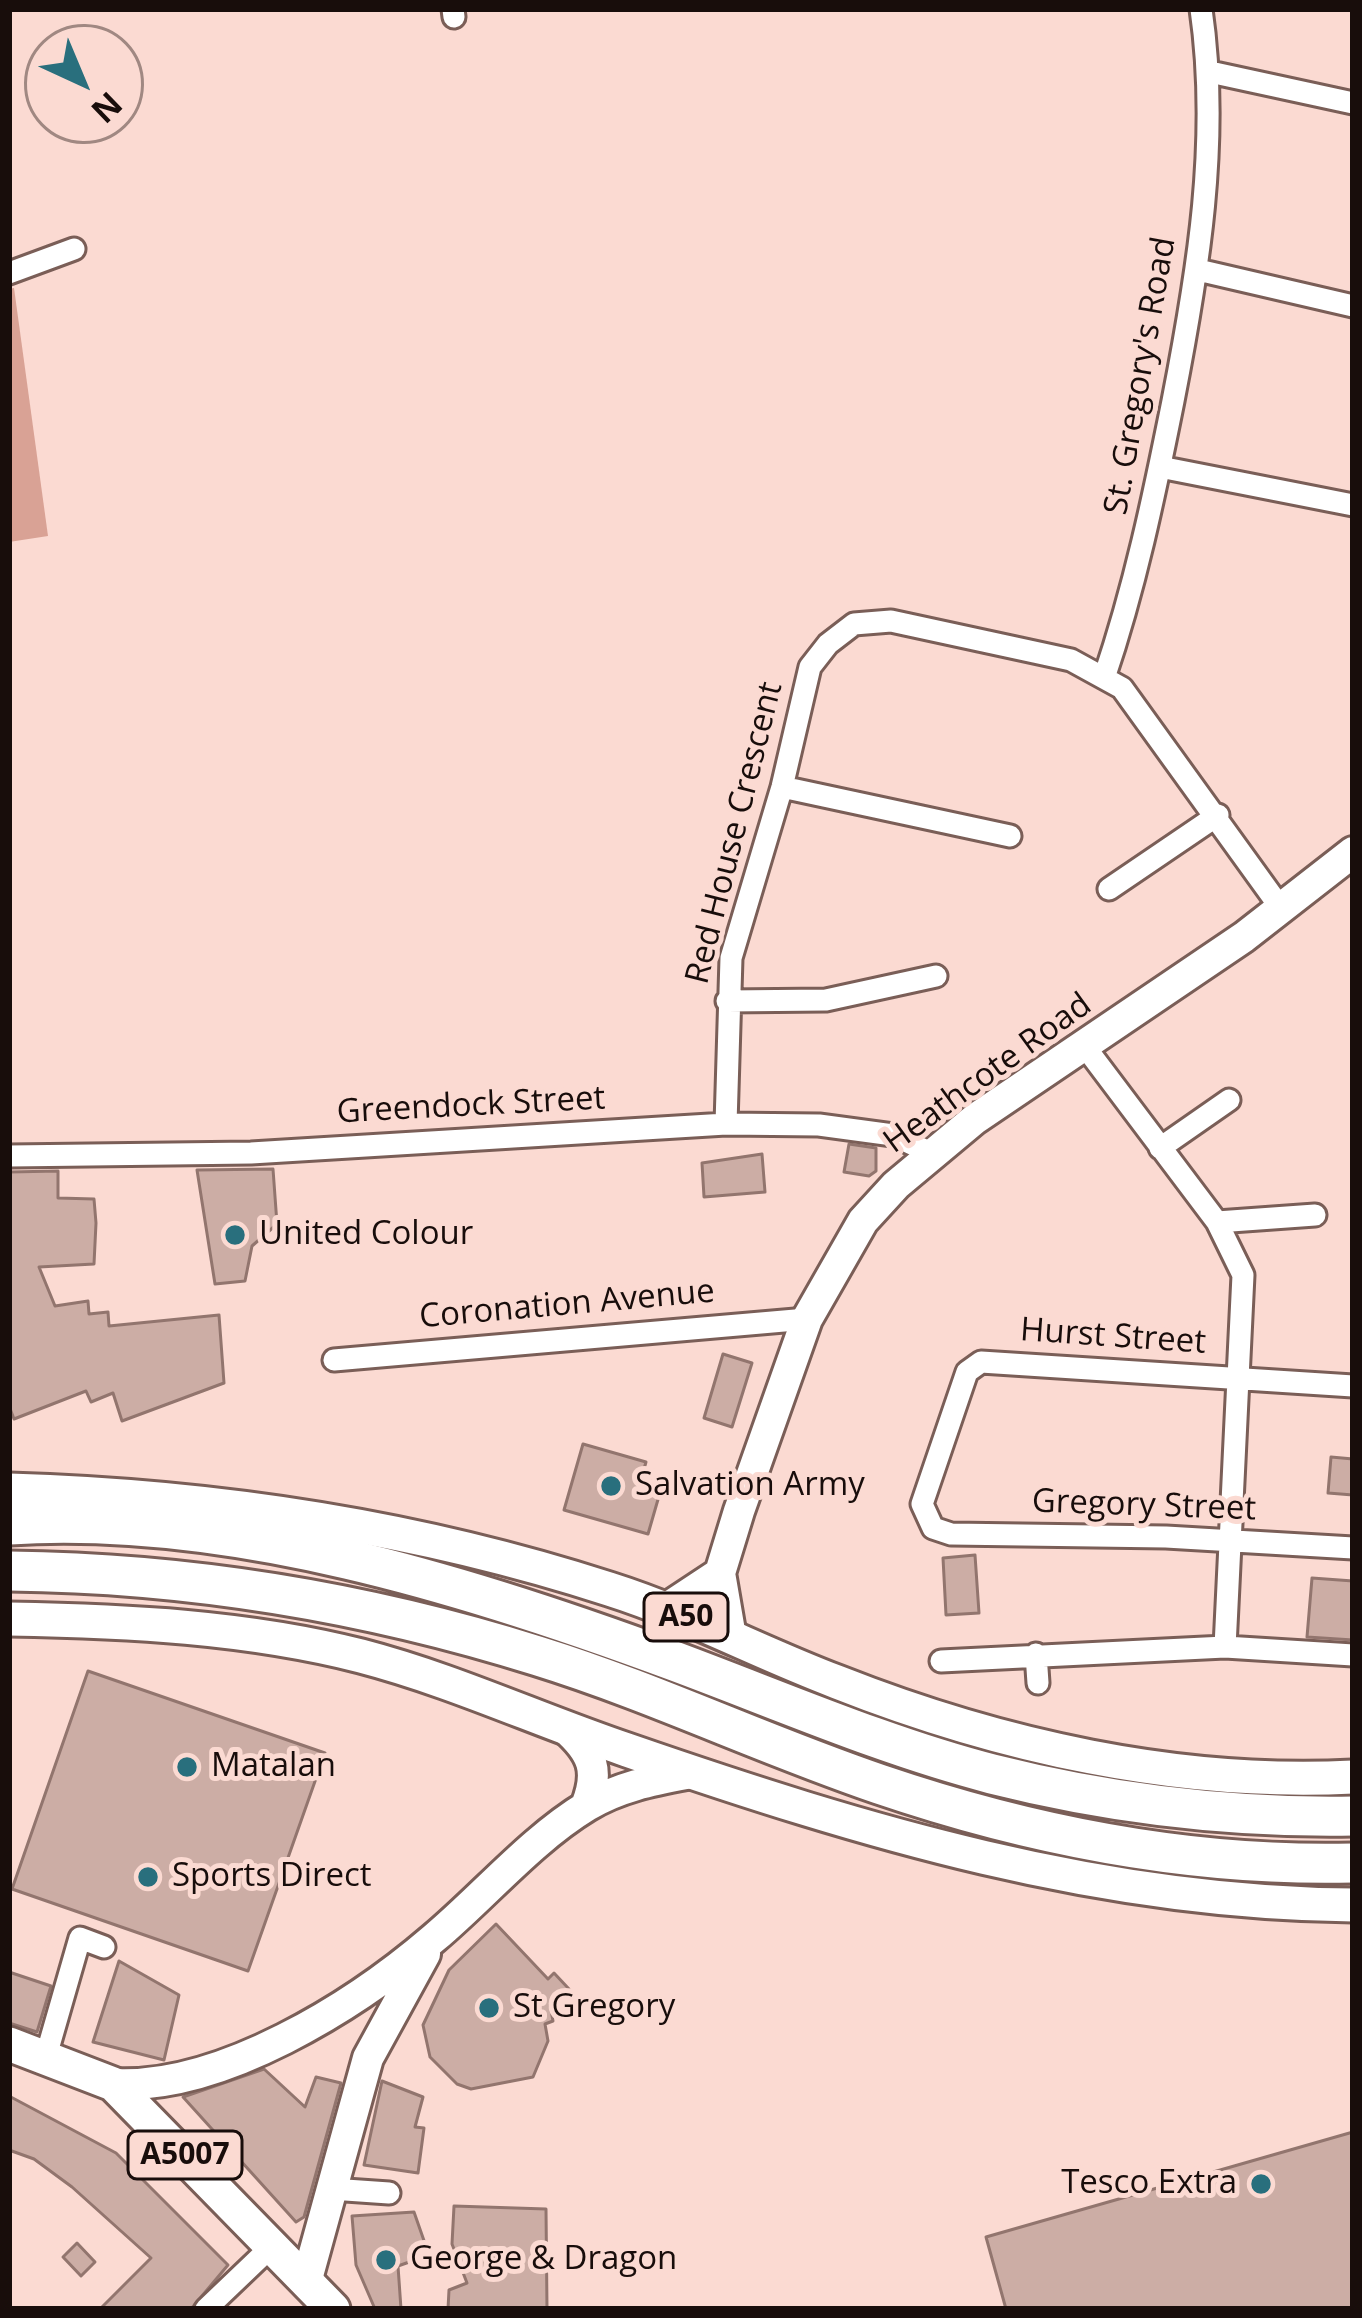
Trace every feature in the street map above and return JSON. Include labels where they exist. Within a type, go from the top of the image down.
[{"type":"highway","name":"A50","points":[[9,1525],[50,1522],[185,1533],[391,1570],[508,1603],[988,1773],[1146,1804],[1232,1814],[1353,1816]]},
{"type":"highway","points":[[9,1571],[80,1572],[327,1600],[544,1658],[876,1783],[1027,1828],[1118,1847],[1304,1864],[1353,1863]]},
{"type":"main road","name":"A50","points":[[9,1490],[218,1501],[366,1527],[533,1566],[667,1608],[935,1718],[1052,1750],[1204,1772],[1297,1780],[1353,1777]]},
{"type":"main road","points":[[9,1619],[179,1626],[358,1655],[458,1685],[692,1773],[958,1854],[1178,1897],[1353,1905]]},
{"type":"main road","name":"A5007","points":[[9,2044],[113,2084],[333,2309]]},
{"type":"street","name":"St. Gregory's Road","points":[[1104,678],[1136,586],[1198,270],[1210,72],[1201,9]]},
{"type":"street","points":[[1210,72],[1353,103]]},
{"type":"street","points":[[9,274],[74,249]]},
{"type":"street","points":[[1198,270],[1353,306]]},
{"type":"street","points":[[1160,467],[1353,506]]},
{"type":"street","name":"Red House Crescent","points":[[726,1124],[731,958],[782,787],[810,667],[827,644],[854,623],[914,626],[1071,660],[1122,688],[1280,907]]},
{"type":"street","points":[[782,787],[1010,836]]},
{"type":"street","points":[[1109,889],[1217,815]]},
{"type":"street","name":"Heathcote Road","points":[[731,1636],[719,1573],[807,1318],[863,1221],[932,1154],[1086,1048],[1353,851]]},
{"type":"street","points":[[727,1001],[826,1000],[936,976]]},
{"type":"street","points":[[1086,1048],[1217,1222],[1244,1275],[1225,1647]]},
{"type":"street","points":[[1160,1148],[1229,1100]]},
{"type":"street","name":"Greendock Street","points":[[9,1156],[251,1153],[726,1124],[819,1125],[893,1135],[932,1154]]},
{"type":"street","points":[[1217,1222],[1316,1215]]},
{"type":"street","name":"Coronation Avenue","points":[[334,1360],[807,1318]]},
{"type":"street","name":"Hurst Street","points":[[933,1528],[922,1504],[973,1365],[991,1360],[1353,1386]]},
{"type":"street","name":"Gregory Street","points":[[933,1528],[951,1534],[1230,1540],[1353,1548]]},
{"type":"street","points":[[667,1608],[719,1573]]},
{"type":"street","points":[[941,1661],[1225,1647],[1353,1655]]},
{"type":"street","points":[[1036,1654],[1038,1683]]},
{"type":"street","points":[[566,1728],[584,1745],[595,1771],[586,1806]]},
{"type":"street","points":[[113,2084],[164,2081],[246,2056],[340,2006],[434,1938],[586,1806],[636,1783],[692,1773]]},
{"type":"street","points":[[46,2056],[80,1938],[104,1947]]},
{"type":"street","points":[[307,2278],[368,2058],[434,1938]]},
{"type":"street","points":[[340,2006],[368,2058]]},
{"type":"street","points":[[331,2189],[388,2194]]},
{"type":"street","points":[[206,2309],[273,2245]]},
{"type":"shaded area","points":[[14,288],[48,536],[9,542],[9,289]]},
{"type":"building","points":[[849,1144],[876,1148],[876,1171],[869,1176],[844,1172]]},
{"type":"building","points":[[762,1154],[765,1192],[704,1197],[702,1163]]},
{"type":"building","name":"United Colour","points":[[273,1169],[277,1224],[252,1246],[245,1281],[215,1284],[197,1170]]},
{"type":"building","points":[[58,1171],[58,1198],[94,1199],[96,1223],[94,1264],[39,1267],[55,1306],[88,1301],[89,1314],[108,1312],[109,1326],[219,1315],[224,1383],[122,1421],[113,1393],[91,1402],[86,1391],[14,1419],[9,1406],[9,1172]]},
{"type":"building","points":[[723,1354],[752,1363],[732,1427],[704,1418]]},
{"type":"building","name":"Salvation Army","points":[[583,1444],[646,1462],[642,1476],[652,1478],[648,1493],[659,1496],[648,1534],[564,1510]]},
{"type":"building","points":[[1331,1457],[1353,1459],[1353,1495],[1328,1493]]},
{"type":"building","points":[[975,1555],[979,1613],[946,1615],[943,1558]]},
{"type":"building","points":[[1312,1578],[1353,1581],[1353,1640],[1307,1637]]},
{"type":"building","points":[[88,1671],[325,1753],[248,1971],[12,1889]]},
{"type":"building","name":"St Gregory","points":[[496,1924],[548,1979],[554,1973],[569,1989],[550,2005],[553,2021],[545,2024],[548,2041],[533,2077],[471,2089],[457,2084],[430,2057],[423,2025],[449,1970]]},
{"type":"building","points":[[119,1961],[179,1995],[164,2060],[93,2042]]},
{"type":"building","points":[[9,1972],[51,1986],[37,2032],[9,2023]]},
{"type":"building","points":[[264,2069],[305,2107],[316,2077],[341,2083],[304,2217],[296,2222],[183,2097]]},
{"type":"building","points":[[382,2081],[423,2097],[415,2127],[424,2128],[418,2173],[364,2165]]},
{"type":"building","points":[[9,2096],[116,2153],[228,2265],[191,2309],[100,2309],[151,2258],[72,2187],[34,2159],[9,2150]]},
{"type":"building","name":"Tesco Extra","points":[[1353,2132],[1353,2309],[1006,2309],[986,2237]]},
{"type":"building","points":[[454,2206],[546,2209],[547,2309],[448,2309],[449,2290],[467,2283],[452,2244]]},
{"type":"building","name":"George & Dragon","points":[[414,2212],[429,2255],[398,2266],[401,2309],[375,2309],[356,2265],[352,2216]]},
{"type":"building","points":[[77,2243],[95,2262],[81,2276],[63,2257]]},
{"type":"place","name":"United Colour","points":[[235,1235]]},
{"type":"place","name":"Salvation Army","points":[[611,1486]]},
{"type":"place","name":"Matalan","points":[[187,1767]]},
{"type":"place","name":"Sports Direct","points":[[148,1877]]},
{"type":"place","name":"St Gregory","points":[[489,2008]]},
{"type":"place","name":"Tesco Extra","points":[[1261,2184]]},
{"type":"place","name":"George & Dragon","points":[[386,2260]]}]
